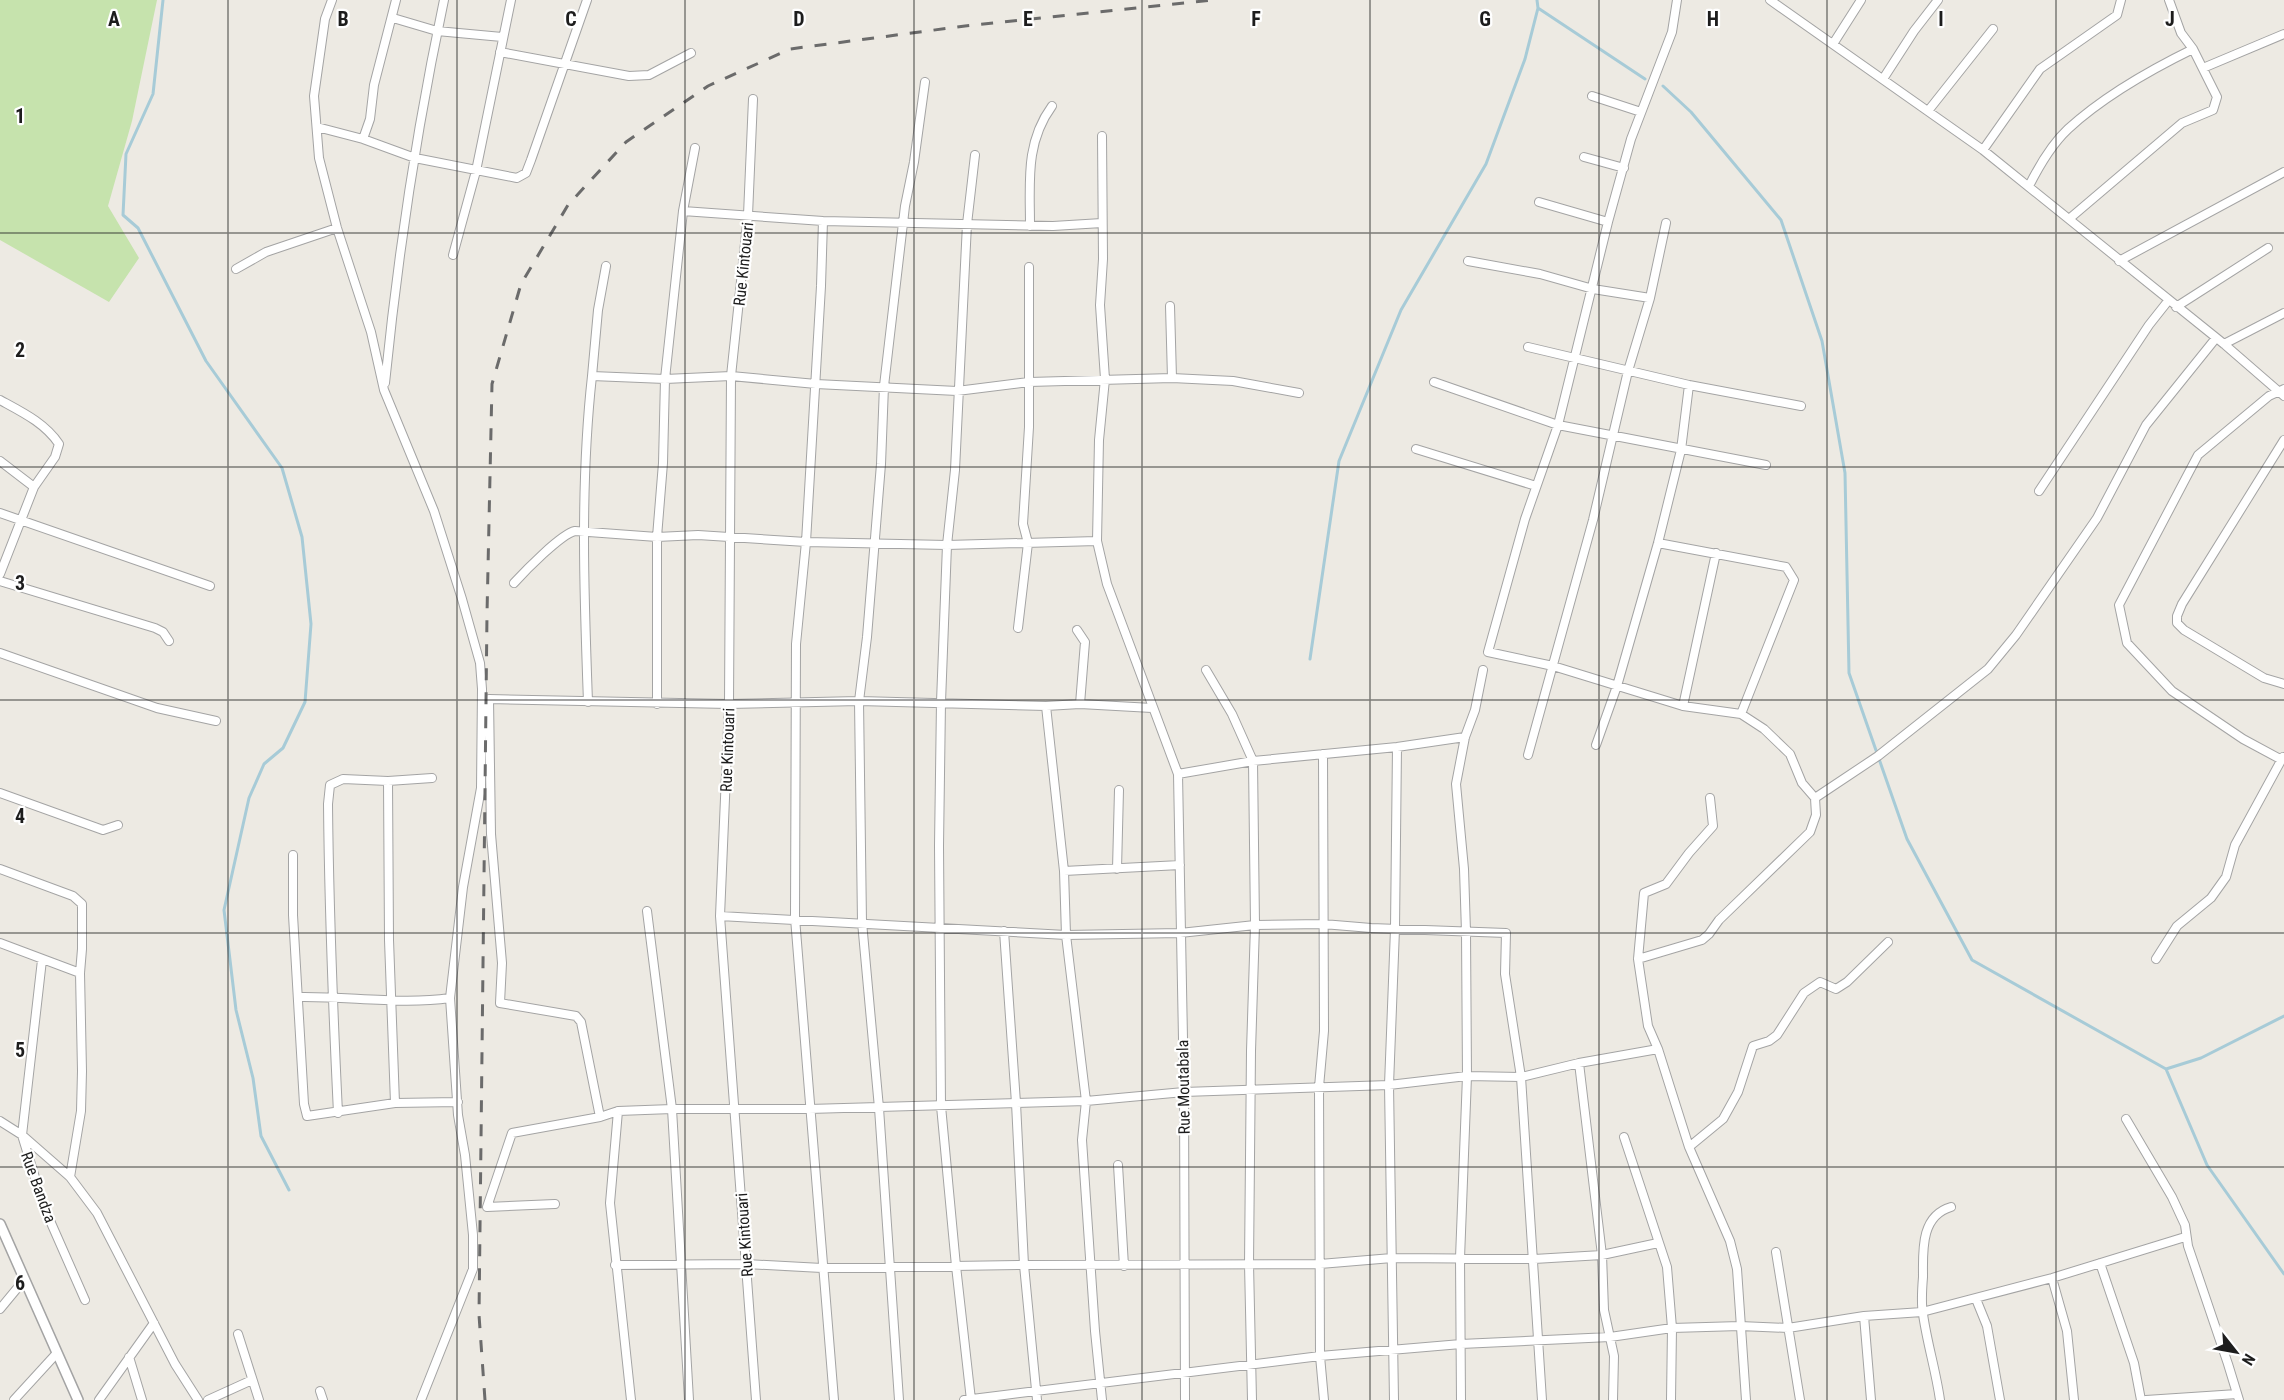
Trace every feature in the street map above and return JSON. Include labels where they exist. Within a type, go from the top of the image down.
[{"type":"street","points":[[332,0],[325,19],[318,58],[315,96],[319,158],[337,228],[371,332],[384,390],[434,511],[480,663],[482,689],[481,788],[463,887],[450,998],[458,1102],[472,1224],[473,1269],[422,1400]]},
{"type":"street","points":[[363,139],[370,119],[374,85],[396,0]]},
{"type":"street","points":[[384,390],[398,261],[424,94],[444,0]]},
{"type":"street","points":[[453,255],[476,171],[511,0]]},
{"type":"street","points":[[317,127],[363,139],[415,158],[517,178],[526,173],[587,0]]},
{"type":"street","points":[[1638,959],[1702,940],[1719,920],[1810,832],[1816,815],[1815,798],[1802,783],[1790,754],[1764,729],[1741,714],[1683,706],[1553,666],[1488,652],[1536,486],[1558,425],[1631,139],[1672,32],[1677,0]]},
{"type":"street","points":[[1770,0],[1983,150],[2282,392]]},
{"type":"street","points":[[1833,45],[1861,0]]},
{"type":"street","points":[[1883,79],[1914,31],[1938,0]]},
{"type":"street","points":[[1983,150],[2040,69],[2117,15],[2121,0]]},
{"type":"street","points":[[2068,219],[2182,123],[2213,110],[2217,97],[2193,49],[2181,33],[2169,0]]},
{"type":"street","points":[[393,18],[437,31],[502,37]]},
{"type":"street","points":[[1928,111],[1993,29]]},
{"type":"street","points":[[2203,68],[2284,34]]},
{"type":"street","points":[[2029,186],[2039,166],[2067,130],[2112,96],[2161,65],[2193,49]]},
{"type":"street","points":[[500,52],[628,76],[649,75],[691,53]]},
{"type":"street","points":[[899,1400],[879,1108],[862,922],[859,701],[867,637],[884,386],[903,223],[925,82]]},
{"type":"street","points":[[1592,96],[1641,112]]},
{"type":"street","name":"Rue Kintouari","points":[[753,99],[748,215],[732,376],[729,704],[720,916],[756,1400]]},
{"type":"street","points":[[1030,226],[1030,164],[1033,144],[1052,106]]},
{"type":"street","points":[[1102,136],[1100,305],[1105,379],[1099,440],[1097,541],[1107,584],[1178,774],[1253,761],[1397,747],[1464,737]]},
{"type":"street","points":[[657,704],[657,537],[663,463],[665,379],[683,211],[695,148]]},
{"type":"street","points":[[971,1400],[941,1106],[940,927],[941,702],[947,545],[955,470],[957,391],[967,224],[975,155]]},
{"type":"street","points":[[1584,157],[1624,168]]},
{"type":"street","points":[[2119,261],[2284,172]]},
{"type":"street","points":[[1539,202],[1608,222]]},
{"type":"street","points":[[683,211],[823,221],[1030,226],[1102,223]]},
{"type":"street","points":[[823,221],[806,542],[796,644],[795,918],[834,1400]]},
{"type":"street","points":[[1528,754],[1573,598],[1628,371],[1650,298],[1666,223]]},
{"type":"street","points":[[236,269],[266,252],[337,228]]},
{"type":"street","points":[[2176,307],[2268,248]]},
{"type":"street","points":[[1468,261],[1540,274],[1593,289],[1650,298]]},
{"type":"street","points":[[588,702],[584,588],[587,428],[598,310],[606,267]]},
{"type":"street","points":[[1018,628],[1028,543],[1023,524],[1028,457],[1029,267]]},
{"type":"street","points":[[2039,491],[2149,325],[2168,301]]},
{"type":"street","points":[[1170,306],[1172,378]]},
{"type":"street","points":[[2224,344],[2284,313]]},
{"type":"street","points":[[1815,798],[1878,756],[1988,669],[2016,635],[2097,518],[2146,425],[2216,338]]},
{"type":"street","points":[[1528,347],[1689,385],[1801,406]]},
{"type":"street","points":[[592,376],[665,379],[732,376],[816,384],[957,391],[1029,382],[1172,378],[1233,381],[1299,393]]},
{"type":"street","points":[[1434,382],[1558,425],[1766,465]]},
{"type":"street","points":[[1596,745],[1617,686],[1658,543],[1681,450],[1689,385]]},
{"type":"street","points":[[2156,959],[2177,926],[2211,897],[2226,877],[2235,845],[2283,758],[2243,739],[2172,691],[2127,643],[2119,605],[2198,455],[2269,396],[2282,392]]},
{"type":"street","points":[[0,400],[27,414],[52,434],[59,444],[55,457],[34,487],[0,574]]},
{"type":"street","points":[[2284,440],[2177,615],[2177,622],[2184,630],[2264,678],[2284,684]]},
{"type":"street","points":[[1416,449],[1536,486]]},
{"type":"street","points":[[0,460],[34,487]]},
{"type":"street","points":[[0,513],[210,586]]},
{"type":"street","points":[[514,583],[569,532],[657,537],[730,536],[806,542],[947,545],[1097,541]]},
{"type":"street","points":[[1658,543],[1786,567],[1794,580],[1741,714]]},
{"type":"street","points":[[1683,706],[1716,553]]},
{"type":"street","points":[[0,581],[155,628],[163,632],[169,641]]},
{"type":"street","points":[[1077,630],[1085,642],[1080,704]]},
{"type":"street","points":[[0,653],[157,708],[216,721]]},
{"type":"street","points":[[1206,670],[1232,714],[1253,761],[1255,925],[1249,1264],[1252,1400]]},
{"type":"street","points":[[1461,1400],[1460,1258],[1467,1076],[1466,932],[1464,868],[1456,784],[1464,737],[1475,710],[1483,670]]},
{"type":"street","points":[[600,1117],[581,1022],[576,1016],[500,1003],[502,963],[491,834],[489,699],[657,704],[941,702],[1046,706],[1080,704],[1152,708]]},
{"type":"street","points":[[1046,706],[1065,871],[1066,935],[1086,1101],[1082,1140],[1102,1400]]},
{"type":"street","points":[[1394,1400],[1389,1085],[1395,929],[1397,747]]},
{"type":"street","points":[[1323,754],[1324,1031],[1318,1087],[1320,1356],[1324,1400]]},
{"type":"street","name":"Rue Moutabala","points":[[1178,774],[1184,1092],[1185,1400]]},
{"type":"street","points":[[338,1113],[334,996],[329,945],[328,804],[330,785],[343,780],[388,781],[432,778]]},
{"type":"street","points":[[388,781],[389,940],[395,1103]]},
{"type":"street","points":[[1117,869],[1119,790]]},
{"type":"street","points":[[0,793],[102,830],[118,825]]},
{"type":"street","points":[[1710,798],[1713,826],[1666,884],[1644,893],[1638,959],[1639,978],[1648,1026],[1658,1049],[1689,1147],[1730,1241],[1737,1269],[1746,1400]]},
{"type":"street","points":[[293,855],[303,1104],[307,1116],[395,1103],[458,1102]]},
{"type":"street","points":[[1065,871],[1180,865]]},
{"type":"street","points":[[0,869],[73,896],[82,904],[81,1111],[70,1177]]},
{"type":"street","points":[[647,910],[672,1109],[689,1400]]},
{"type":"street","points":[[720,916],[795,918],[1066,935],[1180,933],[1255,925],[1323,924],[1506,933],[1505,974],[1521,1077],[1542,1400]]},
{"type":"street","points":[[1004,931],[1024,1265],[1036,1400]]},
{"type":"street","points":[[1689,1147],[1723,1119],[1738,1092],[1753,1046],[1769,1041],[1777,1035],[1804,993],[1820,982],[1836,989],[1847,982],[1888,942]]},
{"type":"street","points":[[0,944],[80,973]]},
{"type":"street","name":"Rue Bandza","points":[[42,960],[22,1135],[44,1207],[85,1300]]},
{"type":"street","points":[[298,997],[450,998]]},
{"type":"street","points":[[555,1204],[487,1207],[512,1133],[618,1112],[672,1109],[879,1108],[1086,1101],[1184,1092],[1389,1085],[1467,1076],[1521,1077],[1579,1063],[1658,1049]]},
{"type":"street","points":[[1579,1063],[1602,1255],[1604,1310],[1614,1356],[1613,1400]]},
{"type":"street","points":[[618,1112],[610,1203],[631,1400]]},
{"type":"street","points":[[2126,1119],[2172,1197],[2185,1225],[2186,1237],[2238,1397],[2146,1400]]},
{"type":"street","points":[[0,1121],[22,1135],[70,1177],[97,1213],[175,1364],[198,1400]]},
{"type":"street","points":[[1624,1137],[1667,1267],[1672,1328],[1671,1400]]},
{"type":"street","points":[[1118,1165],[1124,1266]]},
{"type":"street","points":[[1940,1400],[1922,1312],[1923,1240],[1933,1217],[1938,1212],[1951,1207]]},
{"type":"street","points":[[0,1224],[78,1400]]},
{"type":"street","points":[[964,1400],[1100,1382],[1393,1349],[1610,1337],[1672,1328],[1740,1326],[1788,1328],[1864,1316],[1922,1312],[2052,1278],[2186,1237]]},
{"type":"street","points":[[615,1265],[746,1264],[822,1268],[1320,1264],[1392,1258],[1534,1259],[1602,1255],[1658,1242]]},
{"type":"street","points":[[1776,1252],[1800,1400]]},
{"type":"street","points":[[2100,1263],[2134,1363],[2141,1400]]},
{"type":"street","points":[[2052,1278],[2067,1331],[2074,1400]]},
{"type":"street","points":[[0,1309],[24,1280]]},
{"type":"street","points":[[1976,1299],[1989,1336],[2000,1400]]},
{"type":"street","points":[[1864,1316],[1870,1400]]},
{"type":"street","points":[[99,1400],[154,1323]]},
{"type":"street","points":[[238,1334],[259,1400]]},
{"type":"street","points":[[14,1400],[57,1353]]},
{"type":"street","points":[[129,1357],[142,1400]]},
{"type":"street","points":[[208,1400],[252,1380]]},
{"type":"street","points":[[320,1391],[322,1400]]},
{"type":"green space","points":[[0,0],[157,0],[132,121],[108,206],[139,258],[109,302],[0,240]]},
{"type":"waterway","points":[[163,0],[153,94],[126,154],[123,215],[138,228],[206,361],[282,468],[302,537],[311,624],[305,702],[283,748],[264,764],[249,798],[224,910],[236,1010],[253,1078],[261,1136],[289,1190]]},
{"type":"waterway","points":[[1537,0],[1538,8],[1645,79]]},
{"type":"waterway","points":[[1310,659],[1339,461],[1401,310],[1486,164],[1525,59],[1538,8]]},
{"type":"waterway","points":[[1663,86],[1691,112],[1781,220],[1822,341],[1845,473],[1849,673],[1907,839],[1972,960],[2166,1069],[2207,1165],[2284,1274]]},
{"type":"waterway","points":[[2166,1069],[2201,1058],[2284,1016]]},
{"type":"railway","points":[[485,1400],[479,1315],[492,384],[521,284],[568,205],[626,142],[708,86],[790,49],[965,26],[1213,0]]}]
